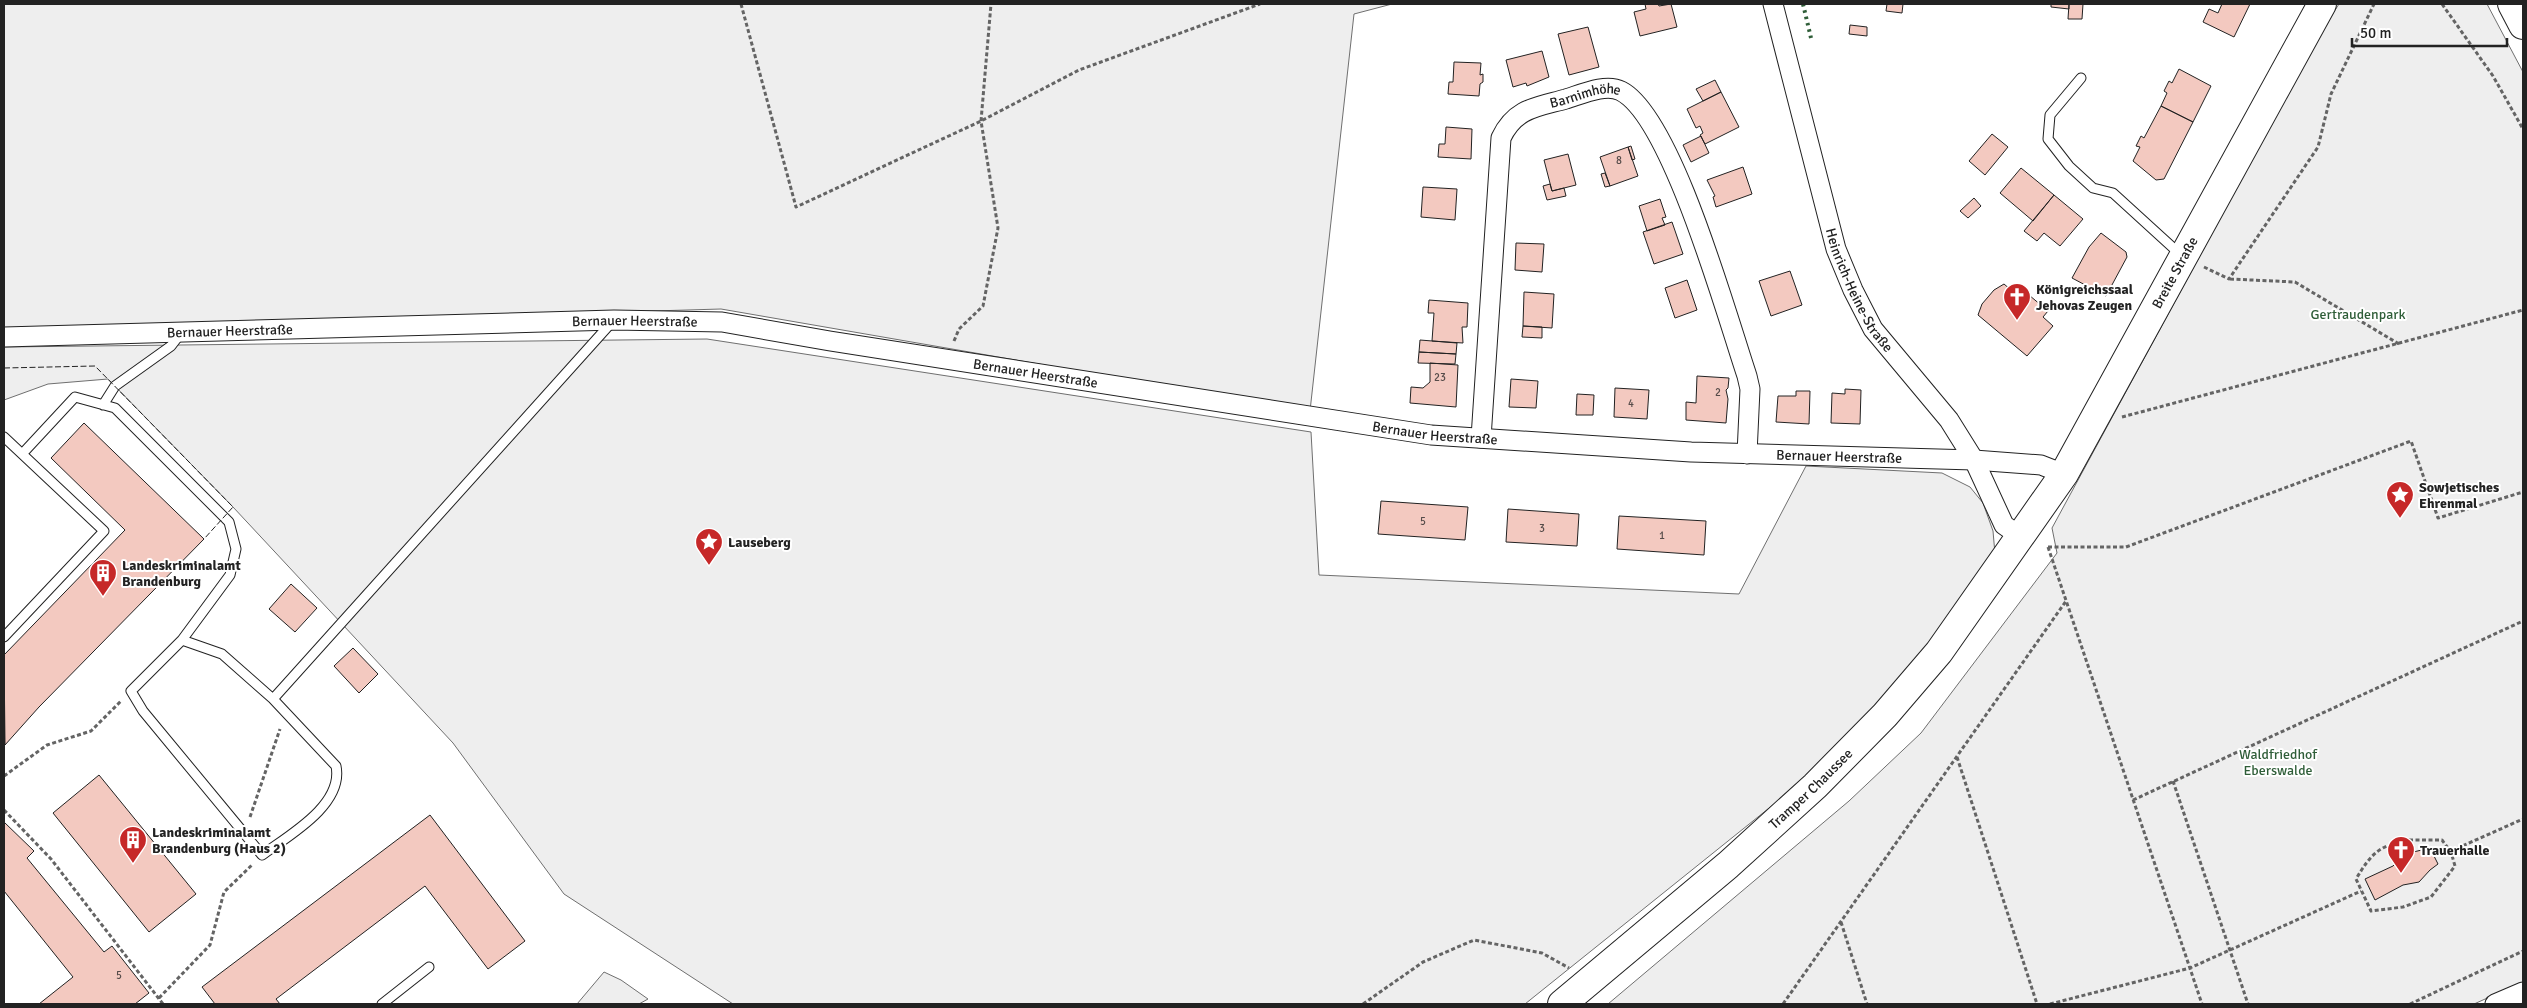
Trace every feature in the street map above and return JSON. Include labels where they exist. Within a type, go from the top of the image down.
[{"type":"main road","name":"Breite Straße","points":[[2021,538],[2064,474],[2322,4]]},
{"type":"main road","points":[[2512,4],[2523,25]]},
{"type":"main road","name":"Tramper Chaussee","points":[[1562,1004],[1585,987],[1793,806],[1878,722],[1940,652],[2021,538]]},
{"type":"street","name":"Heinrich-Heine-Straße","points":[[1773,4],[1836,249],[1852,290],[1873,329],[1949,420],[1974,460],[2004,525],[2021,538]]},
{"type":"street","name":"Barnimhöhe","points":[[1481,438],[1501,138],[1508,124],[1523,111],[1600,89],[1620,90],[1638,103],[1650,120],[1686,197],[1748,376],[1750,389],[1747,454]]},
{"type":"street","name":"Bernauer Heerstraße","points":[[4,337],[614,320],[722,322],[830,341],[1431,435],[1747,454],[1974,460],[2041,465],[2064,474]]},
{"type":"street","points":[[2496,1004],[2523,992]]},
{"type":"lane","points":[[2081,78],[2050,116],[2048,139],[2069,166],[2093,188],[2113,193],[2183,257]]},
{"type":"lane","points":[[273,699],[614,320]]},
{"type":"lane","points":[[103,405],[114,386],[171,346],[181,333]]},
{"type":"lane","points":[[23,453],[75,397],[115,408],[229,522],[236,549],[230,575],[182,640],[131,691],[143,711],[262,855],[312,819],[329,799],[338,773],[336,766],[273,699],[222,654],[182,640]]},
{"type":"lane","points":[[4,437],[104,531],[4,637]]},
{"type":"lane","points":[[382,1004],[429,967]]},
{"type":"path","points":[[741,4],[796,207],[981,121],[1079,70],[1260,4]]},
{"type":"path","points":[[953,343],[959,329],[983,306],[998,228],[981,121],[991,4]]},
{"type":"path","points":[[2229,280],[2318,147],[2331,94],[2374,4]]},
{"type":"path","points":[[2442,4],[2493,76],[2523,129]]},
{"type":"path","points":[[2183,257],[2229,280],[2295,282],[2400,344]]},
{"type":"path","points":[[2096,414],[2126,418],[2523,310]]},
{"type":"path","points":[[2021,538],[2048,547],[2126,547],[2411,441],[2438,518],[2523,492]]},
{"type":"path","points":[[2048,547],[2202,1004]]},
{"type":"path","points":[[1783,1004],[2066,600]]},
{"type":"path","points":[[2133,800],[2523,620]]},
{"type":"path","points":[[4,776],[46,746],[91,731],[131,691]]},
{"type":"path","points":[[244,835],[286,713]]},
{"type":"path","points":[[1957,756],[2037,1004]]},
{"type":"path","points":[[2173,781],[2248,1004]]},
{"type":"path","points":[[4,810],[51,859],[163,1004]]},
{"type":"path","points":[[2451,852],[2523,819]]},
{"type":"path","points":[[2408,840],[2442,840],[2451,852],[2455,866],[2431,897],[2404,907],[2371,911],[2361,891],[2356,879],[2370,856],[2390,843],[2408,840]]},
{"type":"path","points":[[159,998],[210,945],[224,892],[262,855]]},
{"type":"path","points":[[2050,1004],[2190,968],[2361,891]]},
{"type":"path","points":[[1841,921],[1867,1004]]},
{"type":"path","points":[[1363,1004],[1422,962],[1474,940],[1542,953],[1566,965],[1585,987]]},
{"type":"path","points":[[2410,1004],[2523,951]]},
{"type":"green space","points":[[4,4],[1392,4],[1354,14],[1310,411],[721,309],[4,330]]},
{"type":"green space","name":"Waldfriedhof Eberswalde","points":[[2339,4],[2487,4],[2523,72],[2523,982],[2474,1004],[1608,1004],[1849,801],[1921,733],[2057,553],[2052,528],[2324,27]]},
{"type":"green space","points":[[707,339],[1311,432],[1319,575],[1739,594],[1806,466],[1942,473],[1970,487],[1983,503],[1993,531],[1995,554],[1962,612],[1814,772],[1525,1004],[733,1004],[564,894],[453,743],[233,507],[108,379],[48,384],[4,400],[4,347]]},
{"type":"green space","points":[[604,972],[621,980],[648,999],[639,1004],[577,1004]]},
{"type":"building","points":[[1645,4],[1658,4],[1659,6],[1671,4],[1677,27],[1640,36],[1634,12],[1646,9]]},
{"type":"building","points":[[1887,4],[1903,4],[1902,13],[1886,11]]},
{"type":"building","points":[[2051,4],[2069,4],[2069,9],[2051,7]]},
{"type":"building","points":[[2069,4],[2083,4],[2082,19],[2068,19]]},
{"type":"building","points":[[2222,4],[2250,4],[2234,37],[2203,22],[2209,9],[2218,13]]},
{"type":"building","points":[[1850,25],[1867,27],[1867,36],[1849,34]]},
{"type":"building","points":[[1588,27],[1599,67],[1569,75],[1558,34]]},
{"type":"building","points":[[1542,51],[1549,77],[1527,86],[1526,83],[1513,87],[1506,60]]},
{"type":"building","points":[[1454,62],[1481,63],[1480,75],[1483,74],[1483,82],[1480,84],[1479,96],[1448,94],[1449,82],[1453,82]]},
{"type":"building","points":[[2179,69],[2211,86],[2193,122],[2161,106],[2167,93],[2164,91],[2169,81],[2172,83]]},
{"type":"building","points":[[1715,80],[1721,92],[1703,101],[1696,89]]},
{"type":"building","points":[[1721,92],[1739,127],[1705,144],[1700,135],[1703,133],[1700,126],[1696,128],[1687,109]]},
{"type":"building","points":[[2161,106],[2193,122],[2164,179],[2156,180],[2133,161],[2140,147],[2136,146],[2141,136],[2144,138]]},
{"type":"building","points":[[1446,127],[1472,129],[1471,159],[1438,157],[1439,144],[1445,144]]},
{"type":"building","points":[[1992,134],[2008,147],[1985,175],[1969,161]]},
{"type":"building","points":[[1701,136],[1709,153],[1691,162],[1683,145]]},
{"type":"building","points":[[1631,146],[1635,159],[1632,160],[1628,147]]},
{"type":"building","points":[[1628,147],[1638,176],[1610,186],[1600,157]]},
{"type":"building","points":[[1568,154],[1576,185],[1552,191],[1544,160]]},
{"type":"building","points":[[1743,167],[1752,194],[1716,207],[1713,197],[1715,196],[1707,180]]},
{"type":"building","points":[[2021,168],[2054,195],[2033,221],[2000,193]]},
{"type":"building","points":[[1605,173],[1610,186],[1605,187],[1601,174]]},
{"type":"building","points":[[1550,184],[1552,191],[1564,188],[1566,196],[1547,200],[1543,186]]},
{"type":"building","points":[[1423,187],[1457,189],[1455,220],[1421,217]]},
{"type":"building","points":[[2054,195],[2083,219],[2060,246],[2044,233],[2037,241],[2024,231]]},
{"type":"building","points":[[1974,198],[1981,206],[1968,218],[1960,211]]},
{"type":"building","points":[[1660,199],[1666,217],[1662,218],[1665,225],[1647,231],[1639,206]]},
{"type":"building","points":[[1672,222],[1683,254],[1654,264],[1643,232]]},
{"type":"building","points":[[2101,233],[2126,252],[2127,257],[2106,296],[2072,278],[2089,247]]},
{"type":"building","points":[[1516,243],[1544,244],[1542,272],[1515,270]]},
{"type":"building","points":[[1790,271],[1802,305],[1771,316],[1759,281]]},
{"type":"building","points":[[1687,280],[1697,310],[1675,318],[1665,288]]},
{"type":"building","name":"Königreichssaal Jehovas Zeugen","points":[[2004,284],[2018,296],[2023,290],[2048,311],[2043,317],[2053,326],[2027,356],[1978,315],[1982,304],[1994,290]]},
{"type":"building","points":[[1524,292],[1554,294],[1552,328],[1523,326]]},
{"type":"building","points":[[1429,300],[1468,303],[1467,327],[1462,327],[1463,343],[1432,341],[1434,313],[1428,313]]},
{"type":"building","points":[[1523,326],[1542,327],[1542,338],[1522,337]]},
{"type":"building","points":[[1420,340],[1457,343],[1456,354],[1419,352]]},
{"type":"building","points":[[1419,352],[1456,354],[1455,364],[1418,363]]},
{"type":"building","points":[[1430,363],[1458,365],[1456,407],[1410,403],[1411,387],[1423,388],[1430,382]]},
{"type":"building","points":[[1697,376],[1729,378],[1726,390],[1728,399],[1726,423],[1686,420],[1686,402],[1696,403]]},
{"type":"building","points":[[1511,379],[1538,381],[1536,408],[1509,407]]},
{"type":"building","points":[[1615,388],[1649,390],[1647,419],[1614,417]]},
{"type":"building","points":[[1845,389],[1861,390],[1860,424],[1831,423],[1832,393],[1845,394]]},
{"type":"building","points":[[1796,391],[1810,391],[1809,424],[1776,422],[1778,396],[1796,396]]},
{"type":"building","points":[[1577,394],[1594,395],[1593,415],[1576,415]]},
{"type":"building","name":"Landeskriminalamt Brandenburg","points":[[84,423],[204,539],[39,707],[5,745],[4,655],[125,530],[51,458]]},
{"type":"building","points":[[1381,501],[1468,507],[1465,540],[1378,534]]},
{"type":"building","points":[[1508,509],[1579,514],[1577,546],[1506,542]]},
{"type":"building","points":[[1619,516],[1706,521],[1704,555],[1617,549]]},
{"type":"building","points":[[291,584],[317,608],[295,632],[269,609]]},
{"type":"building","points":[[353,648],[378,674],[359,693],[334,666]]},
{"type":"building","name":"Landeskriminalamt Brandenburg (Haus 2)","points":[[99,775],[196,894],[149,932],[53,813]]},
{"type":"building","points":[[430,815],[525,941],[488,969],[425,886],[276,999],[280,1004],[215,1004],[202,987]]},
{"type":"building","points":[[4,822],[34,851],[27,858],[104,952],[112,946],[149,993],[135,1004],[39,1004],[73,977],[4,891]]},
{"type":"building","name":"Trauerhalle","points":[[2430,848],[2438,864],[2419,882],[2403,885],[2375,900],[2365,879],[2393,866],[2405,854]]},
{"type":"hedge","points":[[1803,4],[1811,38]]},
{"type":"fence","points":[[4,368],[95,366],[233,507],[204,539]]},
{"type":"place","name":"Königreichssaal Jehovas Zeugen","points":[[2017,321]]},
{"type":"place","name":"Sowjetisches Ehrenmal","points":[[2400,519]]},
{"type":"place","name":"Lauseberg","points":[[709,566]]},
{"type":"place","name":"Landeskriminalamt Brandenburg","points":[[103,597]]},
{"type":"place","name":"Landeskriminalamt Brandenburg (Haus 2)","points":[[133,864]]},
{"type":"place","name":"Trauerhalle","points":[[2401,874]]},
{"type":"park label","name":"Gertraudenpark","points":[[2358,314]]}]
